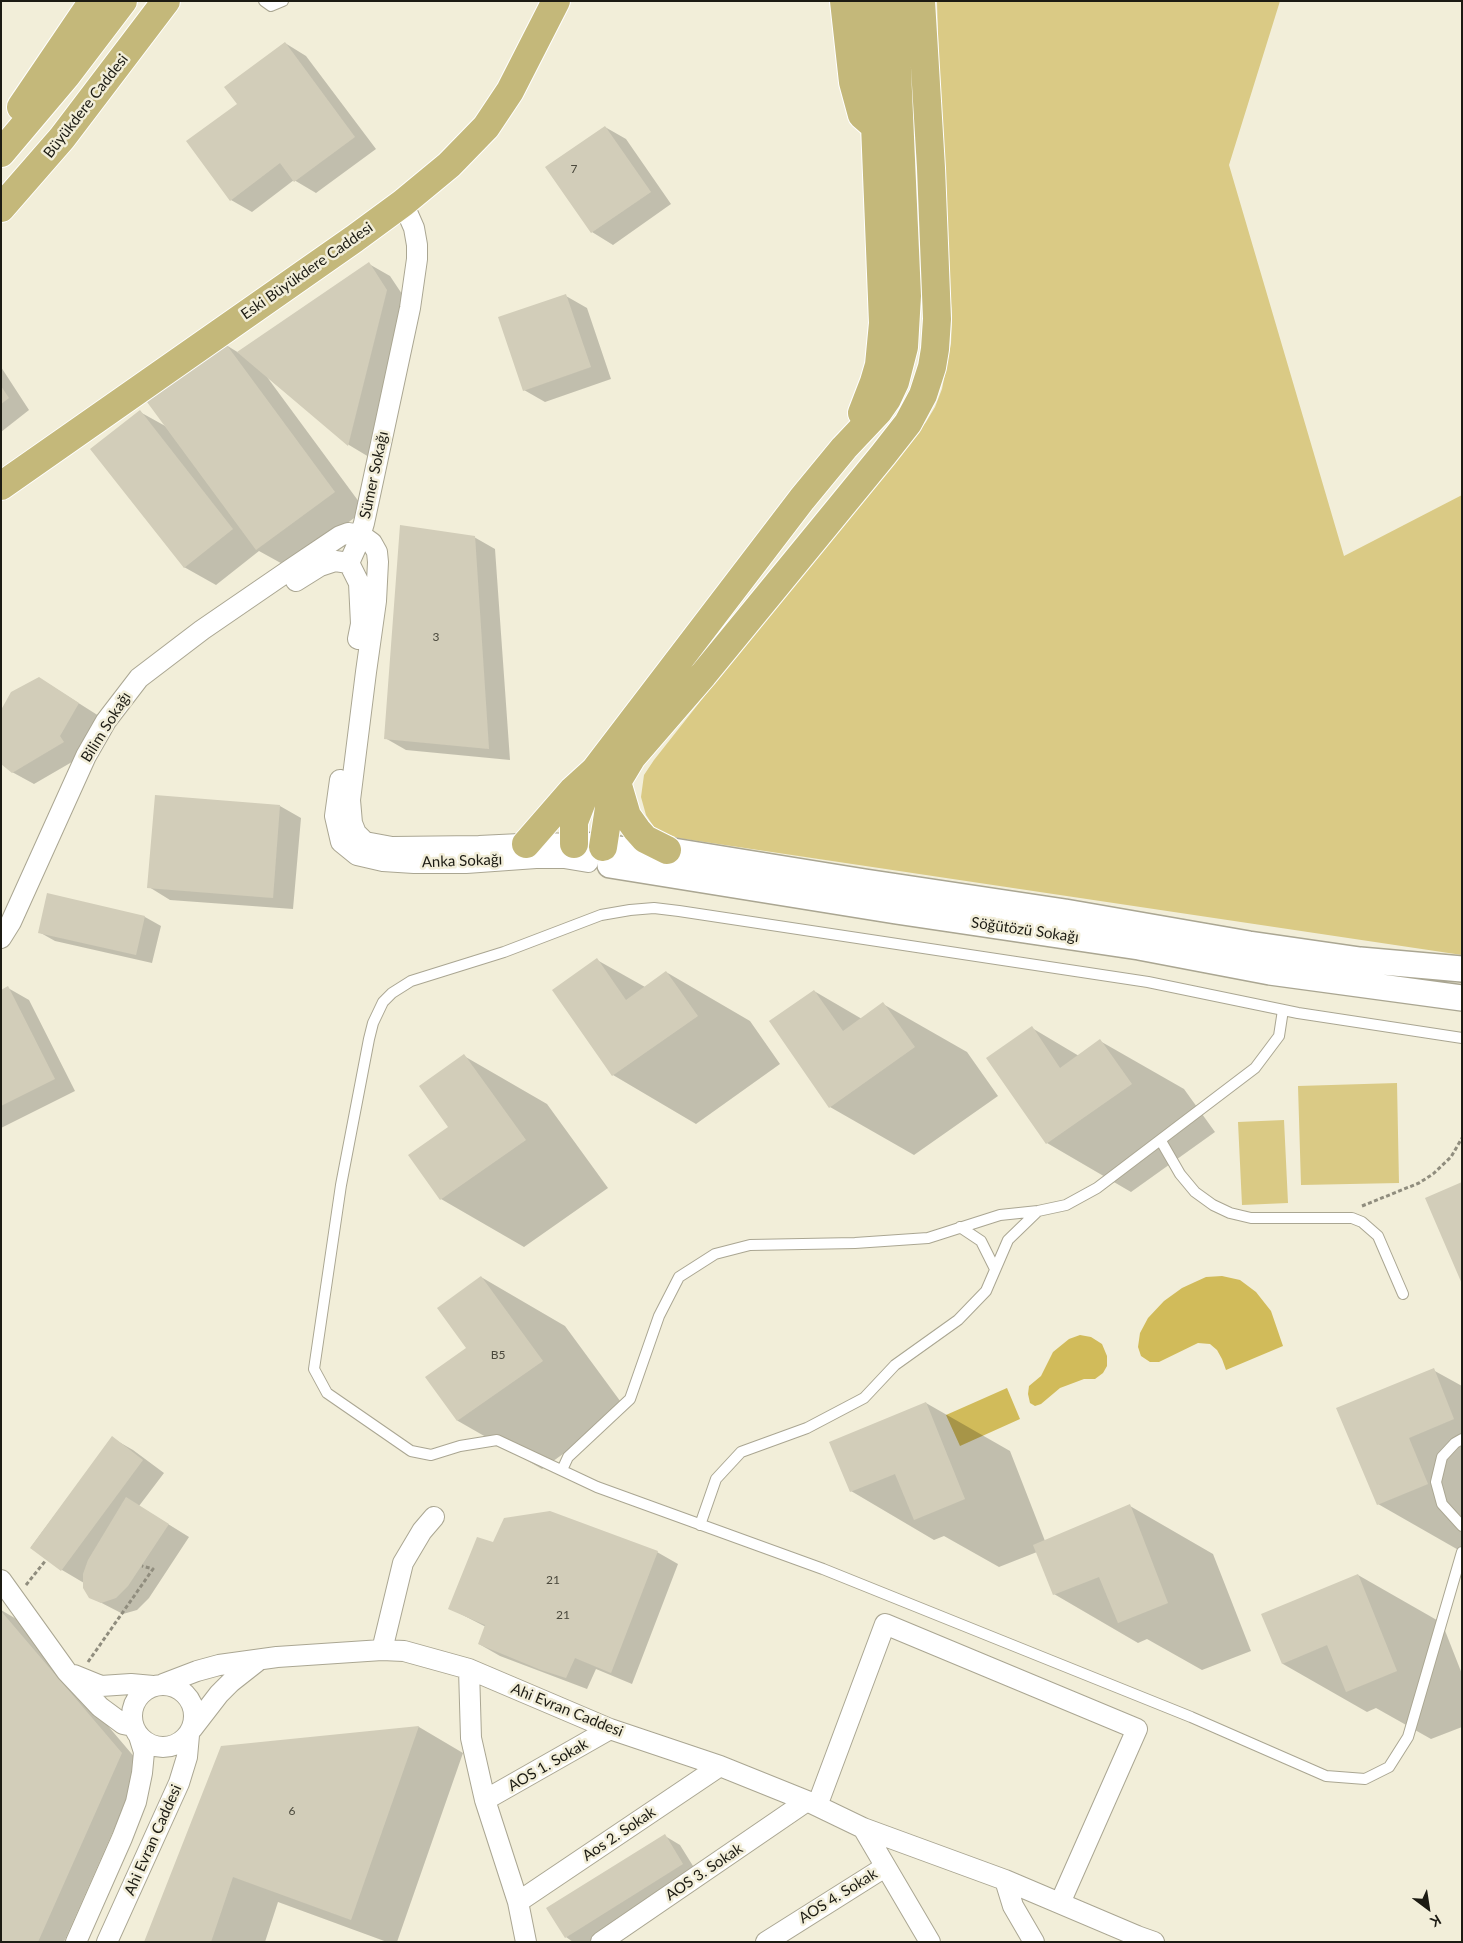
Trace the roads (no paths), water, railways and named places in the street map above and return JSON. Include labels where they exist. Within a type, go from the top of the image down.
[{"type":"main road","points":[[1,144],[28,95],[93,1]]},
{"type":"main road","points":[[1,153],[66,76],[123,1]]},
{"type":"main road","name":"Büyükdere Caddesi","points":[[1,208],[62,138],[166,1]]},
{"type":"main road","name":"Eski Büyükdere Caddesi","points":[[1,486],[403,203],[449,165],[486,127],[510,91],[556,1]]},
{"type":"main road","points":[[844,1],[853,82],[862,115],[876,129]]},
{"type":"main road","points":[[844,448],[860,418],[874,382],[881,351],[883,285],[870,1]]},
{"type":"main road","points":[[588,851],[608,809],[606,776],[708,624],[802,499],[887,399],[900,365],[907,322],[907,272],[894,1]]},
{"type":"main road","points":[[526,844],[573,790],[606,776],[632,757],[703,675],[883,455],[908,423],[923,395],[932,368],[937,319],[931,168],[921,1]]},
{"type":"main road","points":[[606,776],[627,816],[637,830],[645,839],[667,850]]},
{"type":"street","name":"Sümer Sokağı","points":[[348,837],[352,823],[350,800],[376,601],[378,562],[377,552],[372,543],[361,535],[410,308],[417,259],[414,228],[403,203]]},
{"type":"street","name":"Bilim Sokağı","points":[[1,938],[11,922],[86,756],[106,721],[138,678],[202,630],[340,536],[348,533],[361,535]]},
{"type":"street","points":[[348,837],[335,816],[360,624],[360,583],[349,563],[361,535]]},
{"type":"street","name":"Bilim Sokağı","points":[[1,952],[9,944],[21,925],[58,840],[107,744],[124,716],[147,688],[173,667],[306,574],[336,561],[349,563]]},
{"type":"street","name":"Anka Sokağı","points":[[348,837],[392,847],[526,844],[588,851]]},
{"type":"street","name":"Anka Sokağı","points":[[348,837],[358,854],[383,861],[466,863],[564,858],[588,851]]},
{"type":"street","name":"Söğütözü Sokağı","points":[[588,851],[635,852],[667,850],[1064,912],[1249,944],[1360,960],[1462,969]]},
{"type":"street","name":"Söğütözü Sokağı","points":[[588,851],[633,868],[896,911],[1139,947],[1243,968],[1462,998]]},
{"type":"street","points":[[382,1650],[403,1563],[422,1531],[434,1516]]},
{"type":"street","points":[[1,1580],[100,1707],[136,1731],[146,1742],[154,1746],[173,1746],[182,1741],[219,1694],[259,1660]]},
{"type":"street","points":[[812,1804],[885,1624],[1137,1729],[1060,1903]]},
{"type":"street","name":"Ahi Evran Caddesi","points":[[158,1685],[219,1665],[277,1656],[382,1650],[404,1651],[469,1669],[610,1729],[720,1766],[812,1804],[863,1828],[1005,1880],[1144,1940]]},
{"type":"street","points":[[469,1669],[471,1738],[485,1800],[518,1902],[526,1942]]},
{"type":"street","points":[[73,1674],[101,1686],[131,1684],[173,1686],[183,1691],[190,1699],[194,1708],[195,1719],[190,1732]]},
{"type":"street","points":[[136,1731],[132,1716],[137,1698],[144,1690],[158,1685]]},
{"type":"street","name":"AOS 1. Sokak","points":[[485,1800],[610,1729]]},
{"type":"street","name":"Ahi Evran Caddesi","points":[[76,1942],[136,1802],[144,1752],[136,1731]]},
{"type":"street","name":"Ahi Evran Caddesi","points":[[107,1942],[179,1783],[187,1757],[190,1732]]},
{"type":"street","name":"Aos 2. Sokak","points":[[518,1902],[720,1766]]},
{"type":"street","name":"AOS 3. Sokak","points":[[601,1942],[812,1804]]},
{"type":"street","points":[[863,1828],[930,1942]]},
{"type":"street","name":"AOS 4. Sokak","points":[[766,1942],[885,1867]]},
{"type":"street","points":[[1005,1880],[1013,1906],[1034,1942]]},
{"type":"lane","points":[[264,1],[271,6],[283,1]]},
{"type":"lane","points":[[1462,1038],[1283,1010],[1148,982],[654,908],[630,910],[601,916],[504,952],[411,981],[392,993],[383,1002],[373,1023],[369,1039],[341,1185],[314,1370],[327,1393],[411,1451],[431,1455],[460,1446],[497,1440],[597,1487],[823,1569],[1191,1717],[1326,1776],[1365,1779],[1389,1767],[1408,1737],[1462,1552]]},
{"type":"lane","points":[[562,1470],[568,1457],[630,1399],[658,1316],[679,1277],[715,1254],[750,1245],[855,1243],[928,1238],[1000,1215],[1038,1212],[1066,1205],[1097,1188],[1255,1068],[1280,1036],[1283,1010]]},
{"type":"lane","points":[[1161,1141],[1180,1174],[1195,1192],[1212,1205],[1230,1213],[1251,1218],[1352,1218],[1370,1228],[1378,1236],[1403,1294]]},
{"type":"lane","points":[[700,1525],[716,1479],[741,1452],[807,1428],[864,1398],[895,1365],[958,1320],[986,1292],[1008,1240],[1038,1212]]},
{"type":"lane","points":[[960,1228],[981,1241],[995,1270]]},
{"type":"lane","points":[[1462,1439],[1455,1443],[1442,1458],[1436,1482],[1442,1504],[1462,1526]]}]
